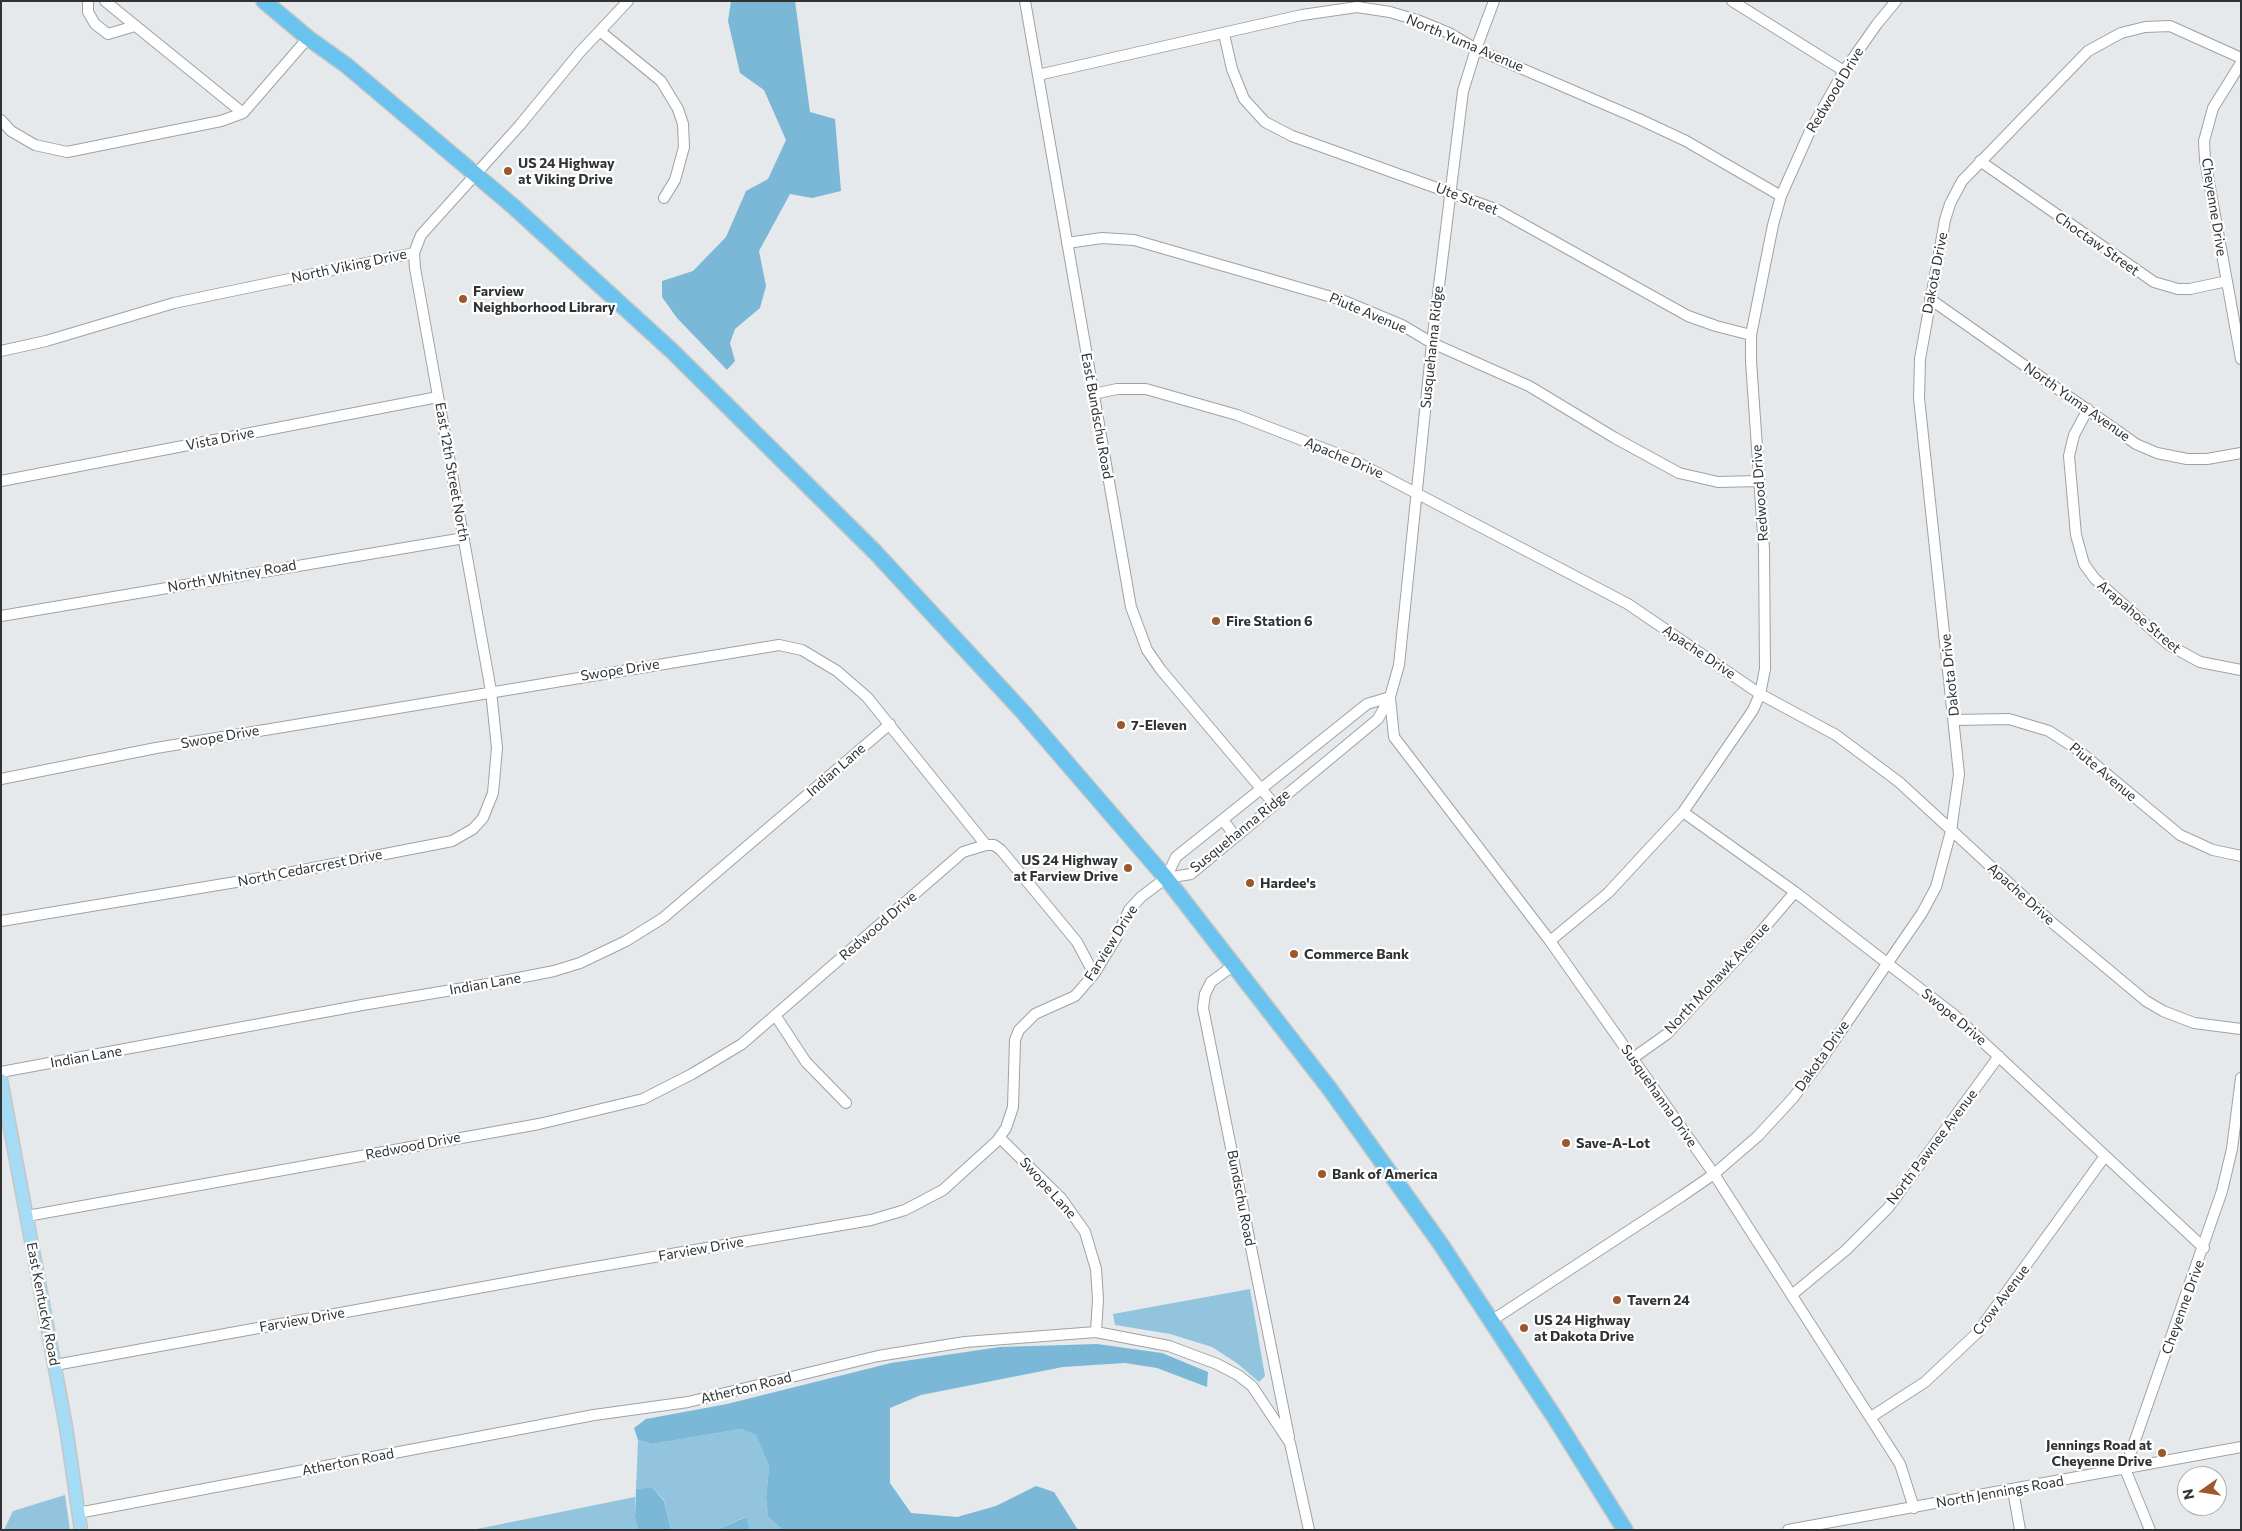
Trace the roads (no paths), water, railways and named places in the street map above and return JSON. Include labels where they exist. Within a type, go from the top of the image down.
[{"type":"highway","points":[[264,1],[308,38],[346,65],[474,173],[672,351],[875,552],[1019,707],[1166,878],[1282,1024],[1380,1157],[1491,1320],[1625,1530]]},
{"type":"main road","name":"East Kentucky Road","points":[[1,1080],[55,1364],[81,1530]]},
{"type":"street","points":[[88,1],[88,12],[95,24],[108,34],[135,26]]},
{"type":"street","points":[[105,1],[243,113]]},
{"type":"street","name":"North Viking Drive","points":[[1,351],[46,342],[174,303],[414,252],[421,235],[474,173],[520,125],[580,52],[601,32],[628,1]]},
{"type":"street","name":"East Bundschu Road","points":[[1025,1],[1131,607],[1147,650],[1161,670],[1274,804]]},
{"type":"street","name":"Susquehanna Ridge","points":[[1166,878],[1191,874],[1378,719],[1390,696],[1399,665],[1432,343],[1463,91],[1494,1]]},
{"type":"street","points":[[1732,1],[1844,71]]},
{"type":"street","name":"Redwood Drive","points":[[1550,941],[1608,893],[1683,812],[1753,710],[1760,694],[1765,669],[1764,549],[1751,334],[1781,196],[1810,131],[1844,71],[1877,24],[1896,1]]},
{"type":"street","name":"North Yuma Avenue","points":[[1038,75],[1302,15],[1357,7],[1390,12],[1420,21],[1449,33],[1476,49],[1686,141],[1781,196]]},
{"type":"street","name":"Dakota Drive","points":[[1491,1320],[1714,1174],[1758,1136],[1793,1098],[1886,962],[1922,913],[1936,887],[1952,831],[1959,774],[1955,720],[1919,398],[1920,350],[1950,204],[1962,181],[2088,51],[2121,33],[2145,27],[2170,26],[2241,58]]},
{"type":"street","points":[[601,32],[661,81],[678,109],[684,134],[683,154],[675,180],[664,198]]},
{"type":"street","name":"Ute Street","points":[[1224,34],[1232,69],[1244,99],[1265,122],[1292,136],[1498,210],[1688,316],[1716,326],[1751,334]]},
{"type":"street","points":[[1,120],[11,131],[35,146],[67,152],[221,122],[243,113],[308,38]]},
{"type":"street","name":"Cheyenne Drive","points":[[2241,63],[2213,108],[2204,141],[2205,160],[2241,359]]},
{"type":"street","name":"Choctaw Street","points":[[1980,161],[2154,282],[2178,289],[2190,289],[2227,282]]},
{"type":"street","name":"Piute Avenue","points":[[1067,243],[1102,238],[1134,240],[1342,300],[1402,325],[1432,343],[1529,386],[1615,438],[1679,473],[1718,482],[1759,481]]},
{"type":"street","name":"East 12th Street North","points":[[414,252],[415,268],[491,691]]},
{"type":"street","name":"North Yuma Avenue","points":[[1930,298],[2136,444],[2157,453],[2174,457],[2207,459],[2241,453]]},
{"type":"street","name":"Apache Drive","points":[[1093,394],[1118,388],[1146,389],[1238,415],[1352,459],[1628,604],[1760,694],[1836,735],[1899,782],[2049,920],[2146,1001],[2180,1019],[2208,1026],[2241,1029]]},
{"type":"street","name":"Vista Drive","points":[[1,481],[438,397]]},
{"type":"street","name":"Arapahoe Street","points":[[2088,409],[2074,436],[2069,456],[2076,535],[2084,564],[2095,580],[2169,644],[2200,662],[2241,670]]},
{"type":"street","name":"North Whitney Road","points":[[1,616],[252,572],[464,538]]},
{"type":"street","name":"Swope Drive","points":[[1,779],[156,748],[491,691],[779,645],[802,650],[837,671],[867,697],[986,845],[994,845],[1001,850],[1077,942],[1094,974]]},
{"type":"street","name":"North Cedarcrest Drive","points":[[1,920],[272,876],[461,837],[473,829],[483,818],[493,793],[497,748],[491,691]]},
{"type":"street","name":"Susquehanna Ridge","points":[[1166,878],[1176,857],[1262,790],[1366,704],[1390,696]]},
{"type":"street","name":"Susquehanna Drive","points":[[1390,696],[1394,737],[1550,941],[1714,1174],[1793,1294],[1900,1464],[1914,1508]]},
{"type":"street","name":"Piute Avenue","points":[[1955,720],[2009,719],[2049,731],[2078,750],[2180,835],[2212,850],[2241,856]]},
{"type":"street","name":"Indian Lane","points":[[1,1072],[362,1004],[488,984],[554,971],[580,962],[626,941],[663,918],[890,724]]},
{"type":"street","name":"Swope Drive","points":[[1683,812],[1795,892],[1953,1014],[2204,1248]]},
{"type":"street","points":[[1222,820],[1235,836]]},
{"type":"street","name":"Redwood Drive","points":[[26,1216],[539,1124],[643,1099],[692,1074],[742,1044],[962,852],[986,845]]},
{"type":"street","name":"Farview Drive","points":[[55,1364],[570,1271],[871,1220],[905,1210],[942,1190],[1000,1138],[1013,1107],[1015,1040],[1019,1030],[1035,1014],[1075,996],[1094,974],[1116,938],[1129,910],[1141,897],[1166,878]]},
{"type":"street","name":"North Mohawk Avenue","points":[[1633,1058],[1673,1028],[1747,948],[1795,892]]},
{"type":"street","name":"Bundschu Road","points":[[1234,965],[1212,982],[1205,994],[1203,1008],[1290,1443]]},
{"type":"street","points":[[775,1015],[806,1062],[846,1103]]},
{"type":"street","name":"North Pawnee Avenue","points":[[1793,1294],[1846,1250],[1888,1208],[1999,1056]]},
{"type":"street","name":"Cheyenne Drive","points":[[2125,1469],[2204,1248],[2222,1191],[2232,1149],[2241,1078]]},
{"type":"street","name":"Swope Lane","points":[[1000,1138],[1061,1198],[1085,1232],[1096,1269],[1098,1299],[1096,1332]]},
{"type":"street","name":"Crow Avenue","points":[[1871,1417],[1926,1382],[1977,1333],[2105,1156]]},
{"type":"street","name":"Atherton Road","points":[[78,1513],[594,1415],[688,1402],[878,1356],[965,1342],[1096,1332],[1169,1346],[1217,1364],[1238,1375],[1252,1386],[1290,1443],[1309,1530]]},
{"type":"street","name":"North Jennings Road","points":[[1788,1530],[2241,1447]]},
{"type":"street","points":[[2125,1469],[2150,1530]]},
{"type":"street","points":[[2013,1490],[2020,1530]]},
{"type":"place","name":"US 24 Highway at Viking Drive","points":[[508,171]]},
{"type":"place","name":"Farview Neighborhood Library","points":[[463,299]]},
{"type":"place","name":"Fire Station 6","points":[[1216,621]]},
{"type":"place","name":"7-Eleven","points":[[1121,725]]},
{"type":"place","name":"US 24 Highway at Farview Drive","points":[[1128,868]]},
{"type":"place","name":"Hardee's","points":[[1250,883]]},
{"type":"place","name":"Commerce Bank","points":[[1294,954]]},
{"type":"place","name":"Save-A-Lot","points":[[1566,1143]]},
{"type":"place","name":"Bank of America","points":[[1322,1174]]},
{"type":"place","name":"Tavern 24","points":[[1617,1300]]},
{"type":"place","name":"US 24 Highway at Dakota Drive","points":[[1524,1328]]},
{"type":"place","name":"Jennings Road at Cheyenne Drive","points":[[2162,1453]]}]
